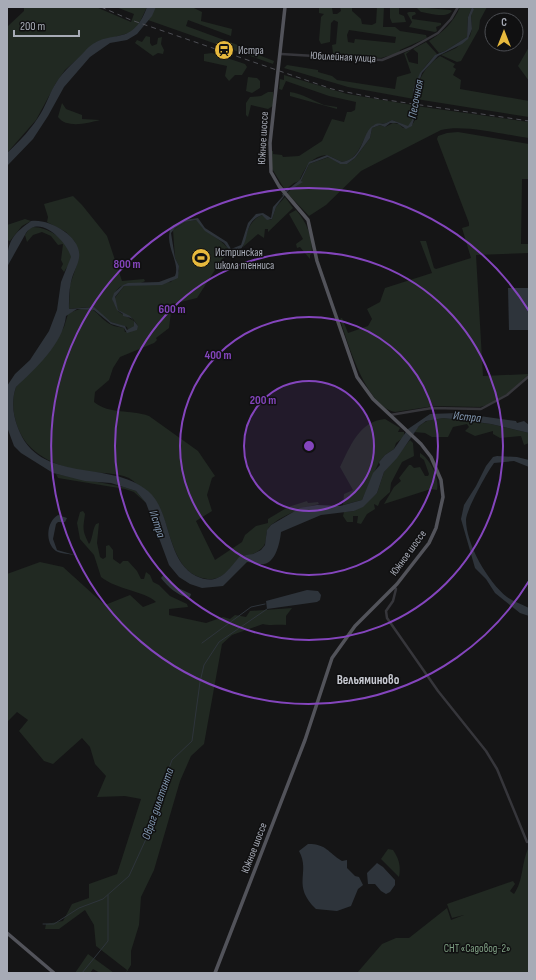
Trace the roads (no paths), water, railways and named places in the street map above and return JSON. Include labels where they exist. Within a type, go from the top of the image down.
[{"type":"main road","name":"Южное шоссе","points":[[215,973],[305,740],[332,658],[355,626],[394,587],[429,543],[436,528],[442,504],[443,489],[439,471],[431,457],[417,440],[365,389],[357,377],[318,262],[308,220],[289,199],[271,172],[269,152],[281,55],[285,7]]},
{"type":"main road","points":[[7,933],[54,973]]},
{"type":"street","name":"Юбилейная улица","points":[[281,55],[382,60],[412,48],[438,33],[451,19],[458,7]]},
{"type":"street","points":[[390,415],[432,408],[481,408],[507,395],[529,376]]},
{"type":"street","points":[[394,587],[396,589],[394,598],[386,611],[387,618],[434,686],[486,751],[497,769],[527,842]]},
{"type":"water","points":[[147,7],[156,7],[152,16],[137,34],[127,40],[110,43],[90,57],[64,87],[33,139],[7,166],[7,153],[26,134],[37,119],[62,74],[94,43],[103,39],[119,36],[134,29],[141,20]]},
{"type":"water","name":"Песочная","points":[[472,7],[474,9],[471,16],[472,29],[468,39],[462,44],[438,56],[422,73],[417,88],[415,116],[412,126],[406,129],[397,123],[390,123],[385,127],[380,125],[372,128],[370,138],[355,158],[347,164],[340,164],[328,157],[309,164],[301,181],[303,182],[288,191],[276,207],[272,219],[267,220],[262,215],[252,222],[242,248],[238,252],[230,251],[224,243],[205,231],[196,220],[185,222],[175,228],[171,233],[175,258],[179,266],[178,278],[162,285],[124,286],[115,297],[118,310],[130,316],[134,321],[131,318],[123,316],[123,314],[117,310],[112,299],[114,293],[123,285],[128,283],[159,282],[175,276],[176,265],[169,239],[172,226],[185,220],[198,218],[205,228],[227,242],[231,249],[241,245],[248,223],[256,214],[263,213],[271,218],[273,207],[283,196],[282,194],[300,180],[309,162],[327,155],[342,162],[349,160],[355,156],[359,150],[370,128],[376,124],[384,124],[392,120],[408,126],[412,120],[411,108],[414,99],[413,90],[420,73],[435,55],[445,51],[467,37],[468,17]]},
{"type":"water","points":[[31,221],[47,223],[63,230],[76,243],[79,250],[79,258],[71,282],[69,309],[94,307],[111,322],[125,326],[127,330],[134,326],[134,321],[138,326],[137,330],[127,333],[124,328],[111,324],[94,310],[77,309],[66,316],[60,336],[54,346],[39,364],[16,387],[13,403],[15,418],[18,428],[28,446],[42,457],[59,465],[133,481],[148,491],[156,500],[161,510],[179,559],[186,569],[196,576],[204,579],[217,578],[227,571],[240,556],[253,554],[261,550],[265,545],[267,530],[271,525],[300,508],[317,505],[340,506],[362,500],[373,473],[380,465],[379,462],[385,455],[394,449],[408,429],[430,414],[458,413],[516,421],[517,423],[524,421],[529,425],[529,433],[491,424],[469,421],[443,418],[426,421],[419,426],[397,458],[384,472],[377,493],[363,507],[354,511],[321,515],[281,532],[277,551],[272,560],[264,564],[247,562],[223,586],[202,588],[190,584],[179,577],[169,565],[146,503],[136,491],[111,483],[85,481],[53,473],[21,453],[14,446],[7,427],[7,386],[15,374],[30,360],[49,331],[57,310],[61,282],[71,257],[59,238],[45,228],[38,227],[32,228],[26,233],[7,267],[9,246],[15,235],[24,226]]},
{"type":"water","points":[[508,288],[529,288],[529,330],[509,330]]},
{"type":"water","points":[[493,457],[517,457],[529,460],[529,467],[514,461],[494,463],[473,500],[466,520],[467,530],[479,562],[493,582],[507,597],[529,608],[529,616],[520,613],[495,593],[486,579],[475,568],[461,519],[464,505],[486,466]]},
{"type":"water","points":[[58,515],[67,518],[65,522],[58,522],[56,524],[53,539],[57,550],[75,555],[58,552],[50,543],[48,533],[49,527],[54,518]]},
{"type":"water","points":[[164,574],[174,586],[191,594],[190,597],[182,596],[170,588],[161,578]]},
{"type":"water","points":[[307,590],[318,591],[321,595],[320,600],[317,602],[267,609],[266,601]]},
{"type":"water","points":[[308,844],[319,845],[342,861],[347,860],[347,868],[355,876],[359,877],[363,885],[358,889],[351,906],[337,911],[316,909],[309,901],[304,893],[303,866],[299,851]]},
{"type":"water","points":[[377,863],[383,867],[395,880],[395,885],[390,892],[386,894],[375,884],[368,884],[367,873]]},
{"type":"waterway","points":[[202,643],[251,607],[265,604]]},
{"type":"waterway","name":"Овраг дилетанта","points":[[43,924],[54,924],[79,908],[103,899],[129,876],[146,839],[172,760],[192,741],[200,682],[204,665],[219,642],[267,609]]},
{"type":"waterway","points":[[82,973],[108,941],[108,895]]},
{"type":"railway","points":[[101,7],[131,20],[332,89],[380,99],[529,121]]},
{"type":"place","name":"Истра","points":[[224,50]]},
{"type":"place","name":"Истринская школа тенниса","points":[[201,258]]},
{"type":"district","name":"Вельяминово","points":[[368,680]]},
{"type":"park label","name":"СНТ «Садовод-2»","points":[[477,948]]}]
